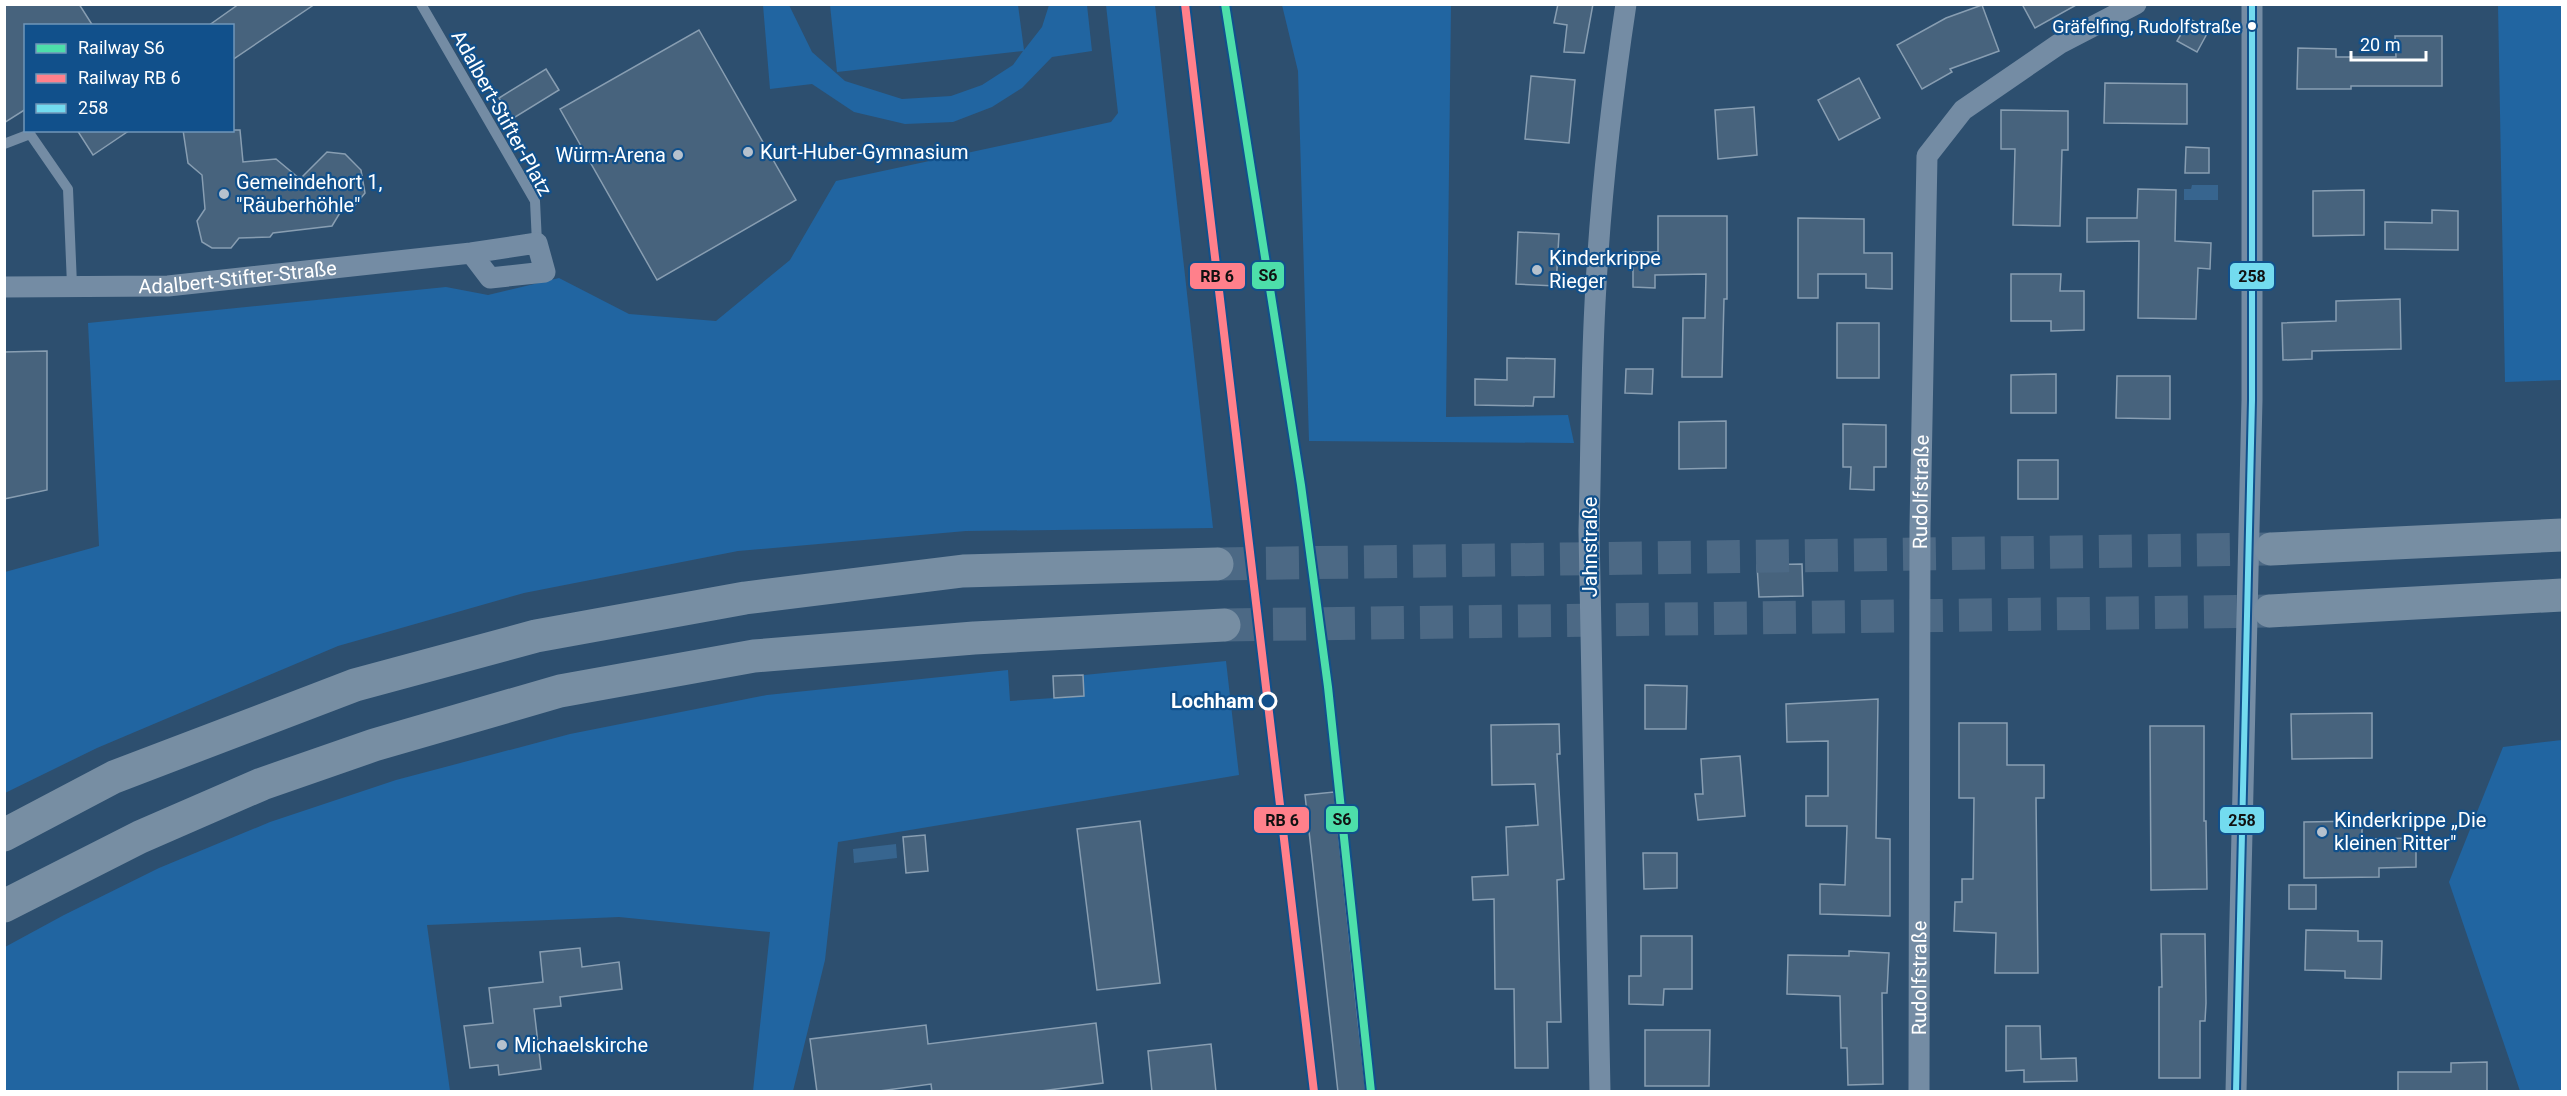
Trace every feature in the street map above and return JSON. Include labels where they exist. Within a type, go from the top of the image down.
[{"type":"highway","points":[[2271,549],[2562,535]]},
{"type":"highway","points":[[4,835],[114,777],[355,685],[536,636],[745,598],[963,571],[1217,564]]},
{"type":"highway","points":[[2270,611],[2562,595]]},
{"type":"highway","points":[[4,906],[140,837],[262,784],[374,745],[560,691],[754,656],[974,638],[1224,625]]},
{"type":"street","name":"Jahnstraße","points":[[1600,1092],[1589,531],[1591,442],[1596,290],[1615,77],[1626,4]]},
{"type":"street","name":"Rudolfstraße","points":[[1919,1092],[1920,527],[1927,156],[1963,110],[2059,44],[2136,4]]},
{"type":"street","points":[[2236,1092],[2252,400],[2252,4]]},
{"type":"street","points":[[471,253],[490,278],[545,272],[537,243]]},
{"type":"street","name":"Adalbert-Stifter-Straße","points":[[4,287],[168,286],[471,253],[537,243]]},
{"type":"lane","name":"Adalbert-Stifter-Platz","points":[[421,4],[535,201],[537,243]]},
{"type":"lane","points":[[4,144],[30,134],[68,189],[72,285]]},
{"type":"shaded area","points":[[763,5],[789,5],[812,52],[845,81],[902,99],[951,96],[982,85],[1013,65],[1023,51],[837,72],[830,5],[1018,5],[1024,50],[1042,27],[1049,5],[1087,5],[1092,51],[1052,57],[1022,88],[992,107],[953,122],[905,124],[854,112],[812,84],[770,89]]},
{"type":"shaded area","points":[[1106,5],[1155,5],[1213,528],[966,531],[738,551],[524,593],[338,646],[97,748],[5,793],[5,572],[99,546],[88,323],[446,287],[488,295],[559,278],[629,314],[716,321],[790,260],[836,181],[1111,122],[1118,113]]},
{"type":"shaded area","points":[[1282,5],[1451,5],[1446,417],[1568,415],[1574,443],[1309,441],[1298,71]]},
{"type":"shaded area","points":[[2498,5],[2562,5],[2562,380],[2505,382]]},
{"type":"shaded area","points":[[2192,185],[2218,185],[2218,200],[2184,200],[2184,189],[2191,189]]},
{"type":"shaded area","points":[[1226,661],[1239,775],[838,842],[825,960],[793,1091],[753,1091],[770,932],[619,917],[427,925],[450,1091],[5,1092],[5,947],[159,868],[270,822],[396,780],[570,734],[767,695],[1008,670],[1010,701],[1084,696],[1084,675]]},
{"type":"shaded area","points":[[2562,740],[2562,1091],[2520,1091],[2449,882],[2503,747]]},
{"type":"shaded area","points":[[896,844],[897,858],[854,863],[853,849]]},
{"type":"building","points":[[4,4],[79,4],[92,24],[24,24],[24,110],[4,123]]},
{"type":"building","points":[[239,4],[315,4],[234,59],[234,24],[211,24]]},
{"type":"building","points":[[1558,4],[1593,4],[1584,53],[1564,52],[1567,25],[1554,23]]},
{"type":"building","points":[[2022,4],[2078,4],[2035,28]]},
{"type":"building","points":[[1982,5],[1999,51],[1950,69],[1952,72],[1922,89],[1897,45],[1946,18]]},
{"type":"building","points":[[2190,19],[2209,30],[2197,52],[2177,41]]},
{"type":"building","name":"Würm-Arena","points":[[699,30],[796,200],[657,280],[560,109]]},
{"type":"building","points":[[2395,36],[2442,36],[2442,86],[2351,86],[2351,89],[2297,89],[2298,48],[2336,49],[2336,57],[2396,57]]},
{"type":"building","points":[[546,69],[559,90],[512,119],[499,98]]},
{"type":"building","points":[[1531,76],[1575,80],[1569,143],[1525,139]]},
{"type":"building","points":[[1859,78],[1880,118],[1839,140],[1818,100]]},
{"type":"building","points":[[2105,83],[2187,84],[2187,124],[2104,123]]},
{"type":"building","points":[[1754,107],[1757,155],[1718,159],[1715,110]]},
{"type":"building","points":[[2001,110],[2068,111],[2068,150],[2062,150],[2060,226],[2013,225],[2015,149],[2001,149]]},
{"type":"building","points":[[240,130],[243,162],[276,159],[300,179],[327,152],[345,154],[361,170],[365,193],[351,210],[341,211],[332,226],[273,233],[270,237],[239,238],[231,248],[212,248],[202,242],[197,221],[205,209],[202,175],[188,163],[183,132]]},
{"type":"building","points":[[78,132],[127,132],[93,155]]},
{"type":"building","points":[[2186,147],[2209,148],[2209,173],[2185,173]]},
{"type":"building","points":[[2138,189],[2176,190],[2175,241],[2211,243],[2210,269],[2198,268],[2196,319],[2138,318],[2139,241],[2087,242],[2087,218],[2137,218]]},
{"type":"building","points":[[2364,190],[2364,235],[2313,236],[2313,191]]},
{"type":"building","points":[[2432,210],[2458,211],[2458,250],[2385,249],[2385,222],[2432,223]]},
{"type":"building","points":[[1658,216],[1727,216],[1727,299],[1724,299],[1722,377],[1682,377],[1683,318],[1705,318],[1706,274],[1655,275],[1655,288],[1633,287],[1633,252],[1658,252]]},
{"type":"building","points":[[1798,218],[1864,219],[1864,253],[1892,253],[1892,289],[1866,288],[1866,274],[1818,274],[1818,298],[1798,298]]},
{"type":"building","points":[[1518,232],[1559,234],[1556,286],[1516,284]]},
{"type":"building","points":[[2011,274],[2061,274],[2060,291],[2084,291],[2084,330],[2051,331],[2051,321],[2011,321]]},
{"type":"building","points":[[2400,299],[2401,349],[2312,351],[2312,359],[2283,360],[2282,323],[2336,321],[2336,301]]},
{"type":"building","points":[[1837,323],[1879,323],[1879,378],[1837,378]]},
{"type":"building","points":[[47,351],[47,490],[4,499],[4,352]]},
{"type":"building","points":[[1507,358],[1555,359],[1554,397],[1534,397],[1533,406],[1475,405],[1475,379],[1507,380]]},
{"type":"building","points":[[1626,369],[1653,369],[1652,394],[1625,393]]},
{"type":"building","points":[[2056,374],[2056,413],[2011,413],[2011,375]]},
{"type":"building","points":[[2117,376],[2170,376],[2170,419],[2116,418]]},
{"type":"building","points":[[1726,421],[1726,468],[1679,469],[1679,422]]},
{"type":"building","points":[[1843,424],[1886,425],[1886,467],[1874,467],[1874,490],[1850,489],[1851,467],[1843,467]]},
{"type":"building","points":[[2018,460],[2058,460],[2058,499],[2018,499]]},
{"type":"building","points":[[1802,564],[1803,596],[1759,597],[1757,565]]},
{"type":"building","points":[[1083,675],[1084,696],[1054,698],[1053,676]]},
{"type":"building","points":[[1645,685],[1687,686],[1686,729],[1645,729]]},
{"type":"building","points":[[1878,699],[1876,838],[1890,839],[1890,916],[1820,914],[1820,884],[1845,885],[1847,826],[1806,826],[1806,796],[1828,796],[1828,741],[1787,742],[1786,704]]},
{"type":"building","points":[[2372,713],[2372,758],[2292,759],[2291,714]]},
{"type":"building","points":[[1959,723],[2007,723],[2007,765],[2044,765],[2044,798],[2036,798],[2038,973],[1995,973],[1996,933],[1954,931],[1955,902],[1962,902],[1962,879],[1973,879],[1974,798],[1959,798]]},
{"type":"building","points":[[1559,724],[1560,754],[1557,754],[1564,879],[1557,880],[1561,1022],[1547,1022],[1548,1068],[1515,1068],[1514,989],[1495,989],[1494,899],[1473,900],[1472,877],[1508,875],[1506,827],[1538,825],[1535,784],[1492,785],[1491,725]]},
{"type":"building","points":[[2150,726],[2204,726],[2207,889],[2151,890]]},
{"type":"building","points":[[1740,756],[1745,816],[1698,820],[1695,794],[1703,794],[1701,759]]},
{"type":"building","points":[[1334,792],[1366,1092],[1338,1092],[1305,795]]},
{"type":"building","points":[[1140,821],[1160,983],[1097,990],[1077,829]]},
{"type":"building","points":[[2362,821],[2362,839],[2416,838],[2416,867],[2379,868],[2379,877],[2304,878],[2304,822]]},
{"type":"building","points":[[925,835],[928,871],[906,873],[903,837]]},
{"type":"building","points":[[1643,853],[1677,853],[1677,888],[1644,889]]},
{"type":"building","points":[[2289,885],[2316,885],[2316,909],[2289,909]]},
{"type":"building","points":[[2306,930],[2358,931],[2358,941],[2382,941],[2381,979],[2345,978],[2345,971],[2305,970]]},
{"type":"building","points":[[2161,934],[2205,934],[2206,1003],[2205,1021],[2200,1021],[2200,1078],[2159,1078]]},
{"type":"building","points":[[1641,936],[1692,936],[1692,989],[1664,989],[1663,1005],[1629,1004],[1629,976],[1641,976]]},
{"type":"building","points":[[580,948],[582,967],[619,962],[622,989],[560,997],[561,1006],[534,1009],[541,1069],[499,1075],[498,1065],[470,1068],[464,1026],[493,1023],[489,988],[543,982],[540,952]]},
{"type":"building","points":[[1849,951],[1889,953],[1887,993],[1882,993],[1883,1084],[1848,1085],[1847,1048],[1841,1048],[1840,996],[1787,994],[1788,955],[1849,956]]},
{"type":"building","points":[[1096,1023],[1103,1083],[1033,1092],[932,1092],[931,1084],[872,1092],[817,1092],[810,1039],[926,1025],[928,1044]]},
{"type":"building","points":[[2006,1026],[2040,1026],[2041,1059],[2076,1058],[2077,1081],[2024,1082],[2024,1070],[2006,1071]]},
{"type":"building","points":[[1645,1030],[1710,1030],[1709,1086],[1645,1086]]},
{"type":"building","points":[[1211,1044],[1216,1092],[1152,1092],[1148,1051]]},
{"type":"building","points":[[2487,1062],[2487,1092],[2398,1092],[2398,1072],[2451,1072],[2451,1063]]},
{"type":"tunnel","points":[[1217,564],[2271,549]]},
{"type":"tunnel","points":[[1224,625],[2270,611]]},
{"type":"rail line","name":"S6","points":[[1225,4],[1301,485],[1328,687],[1371,1092]]},
{"type":"transit line","points":[[1185,4],[1314,1092]]},
{"type":"transit line","name":"258","points":[[2236,1092],[2252,400],[2252,4]]},
{"type":"place","name":"Gräfelfing, Rudolfstraße","points":[[2252,26]]},
{"type":"place","name":"Kurt-Huber-Gymnasium","points":[[748,152]]},
{"type":"place","name":"Würm-Arena","points":[[678,155]]},
{"type":"place","name":"Gemeindehort 1, \"Räuberhöhle\"","points":[[224,194]]},
{"type":"place","name":"Kinderkrippe Rieger","points":[[1537,270]]},
{"type":"place","name":"Lochham","points":[[1268,701]]},
{"type":"place","name":"Kinderkrippe „Die kleinen Ritter\"","points":[[2322,832]]},
{"type":"place","name":"Michaelskirche","points":[[502,1045]]}]
